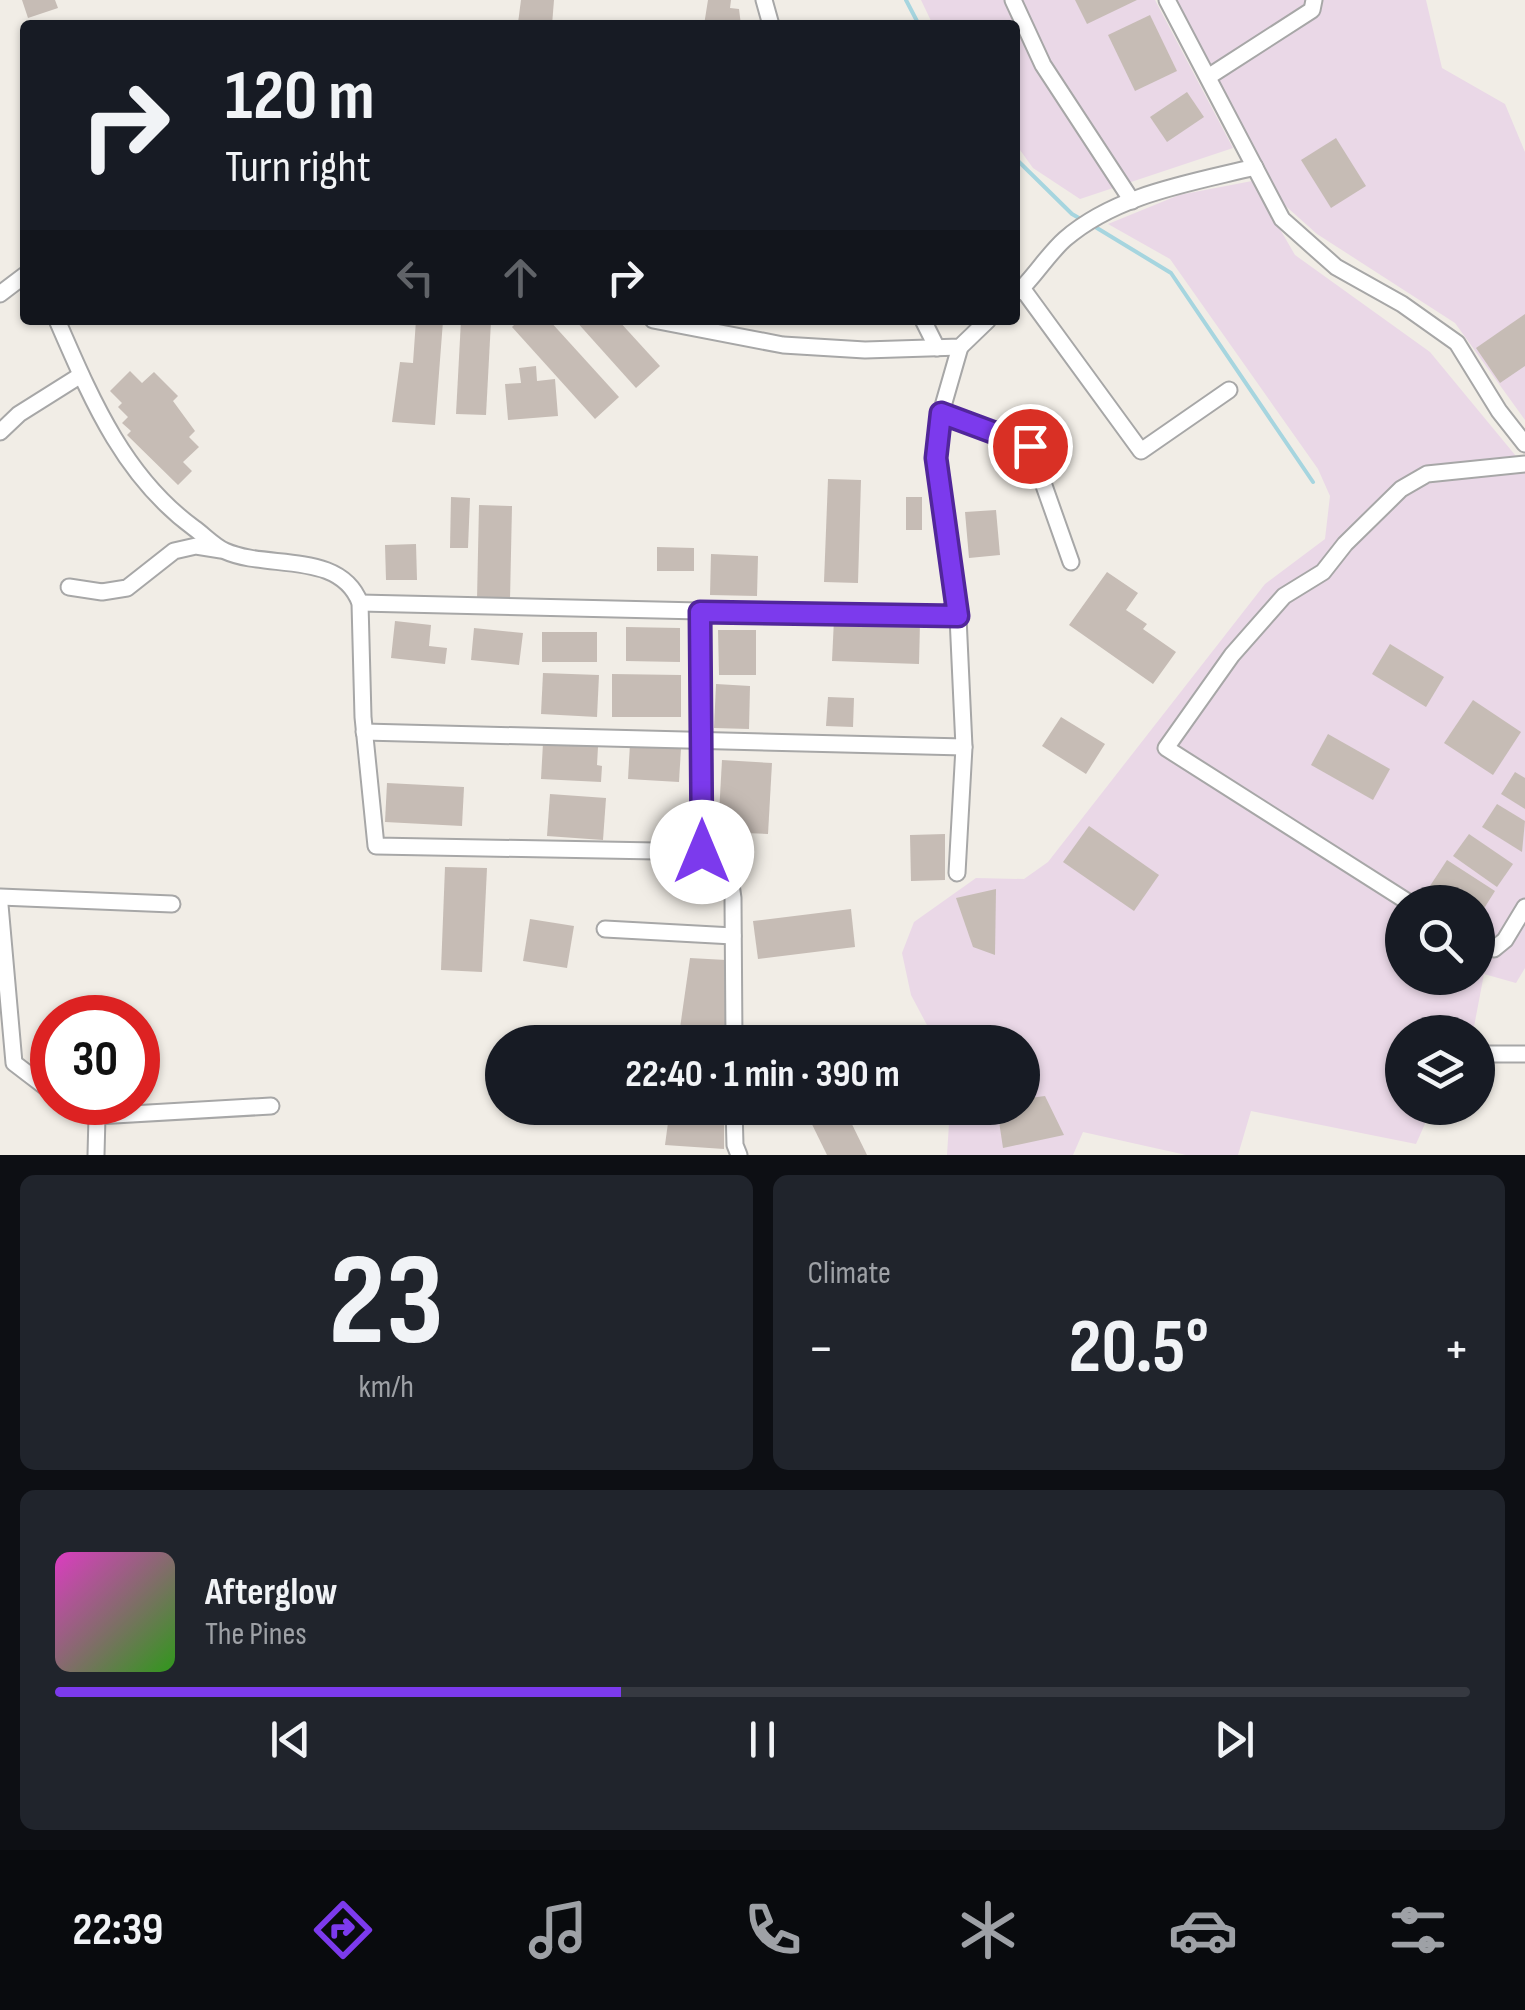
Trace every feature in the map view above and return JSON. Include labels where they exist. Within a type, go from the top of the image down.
[{"type":"street","points":[[1012,0],[1043,65],[1132,201]]},
{"type":"street","points":[[1167,0],[1282,219],[1336,267],[1402,304],[1456,344],[1498,411],[1525,444]]},
{"type":"street","points":[[1208,77],[1312,10],[1314,0]]},
{"type":"street","points":[[1020,290],[1065,239],[1100,216],[1132,201],[1255,168]]},
{"type":"street","points":[[0,294],[20,279]]},
{"type":"street","points":[[1020,292],[1141,451],[1229,390]]},
{"type":"street","points":[[59,325],[100,417],[137,473],[171,512],[225,551]]},
{"type":"street","points":[[680,325],[783,345],[866,350],[960,347]]},
{"type":"street","points":[[924,325],[938,348]]},
{"type":"street","points":[[957,873],[964,747],[958,616],[936,458],[941,413],[960,347],[983,325]]},
{"type":"street","points":[[0,432],[20,414],[81,375]]},
{"type":"street","points":[[941,413],[1030,446],[1071,562]]},
{"type":"street","points":[[1385,887],[1166,748],[1232,655],[1284,596],[1323,572],[1401,488],[1428,474],[1525,464]]},
{"type":"street","points":[[69,587],[102,592],[126,588],[174,551],[196,546],[342,576],[356,591],[360,603],[364,732],[376,846],[711,852],[728,864],[734,1025]]},
{"type":"street","points":[[360,603],[958,616]]},
{"type":"street","points":[[700,612],[702,852]]},
{"type":"street","points":[[364,732],[964,747]]},
{"type":"street","points":[[0,897],[172,904]]},
{"type":"street","points":[[0,905],[7,1063],[30,1078]]},
{"type":"street","points":[[1495,949],[1525,907]]},
{"type":"street","points":[[605,929],[733,936]]},
{"type":"street","points":[[1495,1054],[1525,1054]]},
{"type":"street","points":[[160,1112],[272,1106]]},
{"type":"street","points":[[96,1125],[96,1155]]},
{"type":"street","points":[[734,1125],[734,1144],[739,1155]]},
{"type":"shaded area","points":[[921,0],[1155,0],[1233,148],[1080,199],[1033,168],[1020,150],[1020,20],[931,20]]},
{"type":"shaded area","points":[[1173,0],[1426,0],[1442,68],[1505,104],[1525,152],[1525,420],[1455,323],[1317,234],[1280,201]]},
{"type":"shaded area","points":[[1252,181],[1295,255],[1430,352],[1525,467],[1525,968],[1516,983],[1495,977],[1495,885],[1385,885],[1385,995],[1480,995],[1476,1015],[1385,1015],[1385,1125],[1424,1125],[1416,1144],[1251,1111],[1238,1155],[1186,1155],[1083,1132],[1073,1155],[947,1155],[949,1125],[1040,1125],[1040,1025],[927,1025],[911,995],[902,953],[914,922],[976,878],[1024,879],[1048,862],[1265,584],[1325,539],[1330,496],[1318,469],[1170,259],[1108,224],[1179,195]]},
{"type":"building","points":[[22,0],[55,0],[58,8],[28,18]]},
{"type":"building","points":[[521,0],[554,0],[552,20],[518,20]]},
{"type":"building","points":[[708,0],[731,0],[730,8],[739,9],[740,20],[705,20]]},
{"type":"building","points":[[1075,0],[1137,0],[1087,24]]},
{"type":"building","points":[[1150,15],[1177,71],[1135,91],[1108,35]]},
{"type":"building","points":[[1187,92],[1204,117],[1167,142],[1150,117]]},
{"type":"building","points":[[1336,138],[1366,186],[1331,208],[1301,160]]},
{"type":"building","points":[[1525,314],[1525,366],[1500,383],[1476,348]]},
{"type":"building","points":[[416,325],[443,325],[435,425],[392,422],[400,362],[413,363]]},
{"type":"building","points":[[461,325],[491,325],[486,415],[456,414]]},
{"type":"building","points":[[554,325],[619,397],[595,419],[512,327]]},
{"type":"building","points":[[579,325],[623,325],[660,366],[636,388]]},
{"type":"building","points":[[536,366],[537,381],[555,379],[558,416],[508,420],[505,384],[521,383],[519,368]]},
{"type":"building","points":[[130,371],[142,383],[154,372],[178,396],[173,401],[195,431],[189,437],[199,447],[183,462],[192,471],[178,485],[127,435],[131,431],[122,423],[128,417],[118,407],[122,403],[110,391]]},
{"type":"building","points":[[828,479],[861,480],[858,583],[824,582]]},
{"type":"building","points":[[451,497],[470,498],[468,548],[450,548]]},
{"type":"building","points":[[906,497],[922,497],[922,530],[906,530]]},
{"type":"building","points":[[479,505],[512,506],[510,600],[477,600]]},
{"type":"building","points":[[996,510],[1000,555],[969,558],[965,512]]},
{"type":"building","points":[[416,544],[417,580],[386,580],[385,545]]},
{"type":"building","points":[[657,547],[694,548],[694,571],[657,571]]},
{"type":"building","points":[[711,554],[758,556],[757,596],[710,595]]},
{"type":"building","points":[[1107,572],[1138,593],[1126,610],[1147,624],[1143,629],[1176,652],[1153,684],[1069,625]]},
{"type":"building","points":[[834,619],[920,623],[919,664],[832,661]]},
{"type":"building","points":[[395,621],[431,625],[429,646],[447,648],[445,664],[391,658]]},
{"type":"building","points":[[626,627],[680,628],[680,662],[626,661]]},
{"type":"building","points":[[474,628],[523,633],[519,665],[471,660]]},
{"type":"building","points":[[718,630],[756,630],[756,675],[719,675]]},
{"type":"building","points":[[542,632],[597,632],[597,662],[542,662]]},
{"type":"building","points":[[1390,644],[1444,677],[1426,707],[1372,674]]},
{"type":"building","points":[[543,673],[599,675],[597,717],[541,714]]},
{"type":"building","points":[[612,674],[681,675],[681,717],[612,717]]},
{"type":"building","points":[[716,684],[750,686],[749,729],[714,728]]},
{"type":"building","points":[[828,697],[854,698],[853,727],[826,726]]},
{"type":"building","points":[[1473,700],[1521,732],[1493,775],[1444,743]]},
{"type":"building","points":[[1061,717],[1105,744],[1086,774],[1042,746]]},
{"type":"building","points":[[1328,734],[1390,769],[1373,800],[1311,765]]},
{"type":"building","points":[[543,743],[598,747],[601,782],[541,779]]},
{"type":"building","points":[[630,744],[681,748],[679,782],[628,779]]},
{"type":"building","points":[[722,760],[772,763],[768,834],[718,832]]},
{"type":"building","points":[[1515,772],[1525,778],[1525,809],[1501,794]]},
{"type":"building","points":[[387,783],[464,787],[462,826],[385,822]]},
{"type":"building","points":[[550,794],[606,798],[603,840],[547,836]]},
{"type":"building","points":[[1497,804],[1525,821],[1522,852],[1482,827]]},
{"type":"building","points":[[1089,826],[1159,875],[1134,911],[1063,862]]},
{"type":"building","points":[[945,834],[945,880],[911,881],[910,835]]},
{"type":"building","points":[[1469,834],[1513,864],[1497,887],[1453,856]]},
{"type":"building","points":[[1447,860],[1486,885],[1431,885]]},
{"type":"building","points":[[445,867],[487,868],[482,972],[441,970]]},
{"type":"building","points":[[996,889],[995,955],[973,947],[956,898]]},
{"type":"building","points":[[851,909],[855,947],[758,959],[753,921]]},
{"type":"building","points":[[530,919],[574,926],[567,968],[523,961]]},
{"type":"building","points":[[690,958],[726,960],[725,1025],[680,1025]]},
{"type":"building","points":[[1045,1096],[1064,1135],[1003,1148],[1000,1125],[1040,1125],[1040,1097]]},
{"type":"building","points":[[668,1125],[724,1125],[724,1149],[665,1145]]},
{"type":"building","points":[[812,1125],[852,1125],[867,1155],[827,1155]]},
{"type":"waterway","points":[[906,0],[916,20]]},
{"type":"waterway","points":[[1020,163],[1084,221]]},
{"type":"waterway","points":[[1092,225],[1171,273],[1313,482]]},
{"type":"route","points":[[702,852],[700,612],[958,616],[936,458],[941,413],[1030,446]]}]
